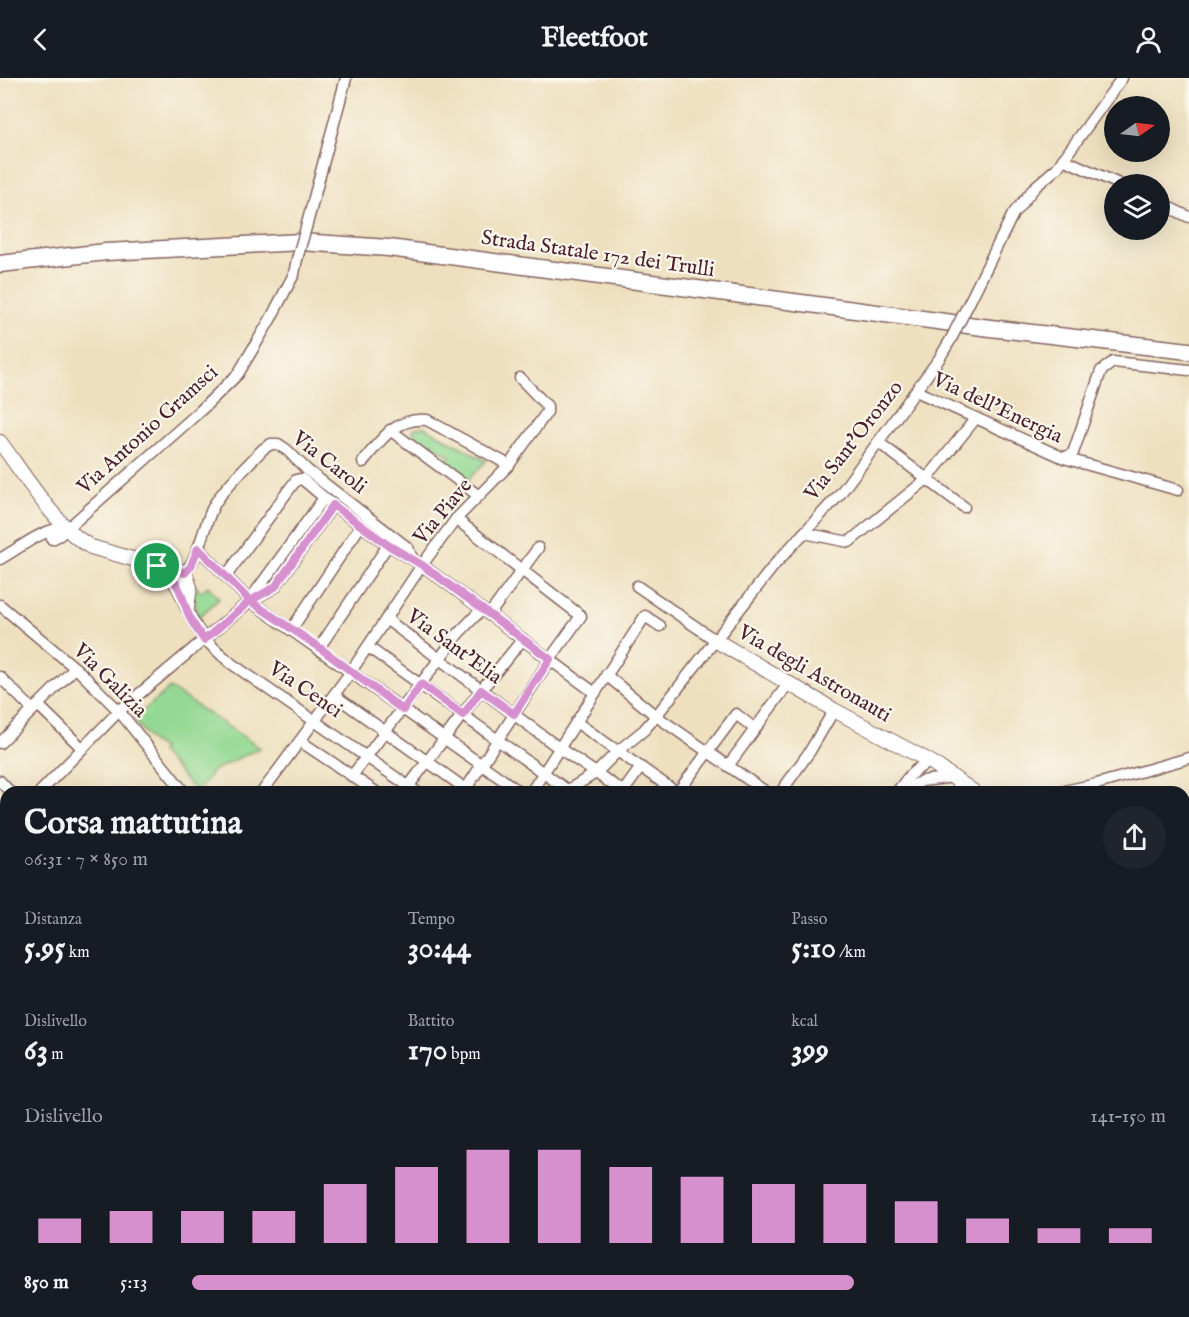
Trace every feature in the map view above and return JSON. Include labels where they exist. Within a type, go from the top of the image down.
[{"type":"main road","name":"Strada Statale 172 dei Trulli","points":[[0,264],[106,252],[301,242],[389,248],[990,328],[1189,351]]},
{"type":"street","name":"Via Antonio Gramsci","points":[[66,528],[199,412],[238,374],[294,274],[346,78]]},
{"type":"street","name":"Via Sant'Oronzo","points":[[576,786],[596,773],[644,730],[776,563],[840,494],[939,359],[1013,214],[1035,187],[1057,168],[1122,78]]},
{"type":"street","points":[[1063,159],[1104,177]]},
{"type":"street","points":[[1170,208],[1189,217]]},
{"type":"street","name":"Via dell'Energia","points":[[1064,458],[1073,453],[1101,371],[1106,366],[1113,362],[1189,370]]},
{"type":"street","name":"Via Piave","points":[[266,786],[350,673],[422,565],[456,519],[509,465],[547,412],[548,409],[520,378]]},
{"type":"street","name":"Via dell'Energia","points":[[916,391],[1064,458],[1178,490]]},
{"type":"street","points":[[804,532],[849,542],[927,479],[976,418]]},
{"type":"street","points":[[363,462],[390,430],[415,419],[427,420],[509,465]]},
{"type":"street","points":[[390,430],[479,496]]},
{"type":"street","points":[[0,442],[51,510],[81,542]]},
{"type":"street","points":[[878,442],[964,507]]},
{"type":"street","name":"Via Caroli","points":[[198,548],[206,522],[216,502],[263,449],[272,444],[278,444],[307,470],[408,548],[411,558]]},
{"type":"street","points":[[226,576],[296,480],[302,479],[329,502],[388,545],[422,565],[595,693]]},
{"type":"street","points":[[46,786],[120,711],[250,601],[329,502]]},
{"type":"street","points":[[49,535],[51,510]]},
{"type":"street","points":[[456,519],[581,616],[497,739],[470,786]]},
{"type":"street","points":[[291,630],[361,525]]},
{"type":"street","points":[[0,559],[33,540],[49,535],[56,528],[66,528]]},
{"type":"street","points":[[49,535],[81,542],[157,566],[171,567],[185,573],[191,566],[198,548],[250,601],[320,648],[350,673],[511,786]]},
{"type":"street","points":[[320,648],[388,545]]},
{"type":"street","points":[[352,776],[458,634],[485,612],[538,548]]},
{"type":"street","name":"Via Cenci","points":[[157,566],[177,583],[192,621],[204,640],[232,664],[366,756],[405,786]]},
{"type":"street","name":"Via Cenci","points":[[185,573],[190,587],[187,608]]},
{"type":"street","name":"Via degli Astronauti","points":[[637,586],[715,640],[834,710],[931,762],[966,786]]},
{"type":"street","name":"Via Galizia","points":[[1,608],[75,668],[120,711],[179,786]]},
{"type":"street","points":[[535,786],[645,616],[660,626]]},
{"type":"street","name":"Via Sant'Elia","points":[[386,619],[559,748],[614,786]]},
{"type":"street","points":[[413,786],[481,690],[523,639]]},
{"type":"street","points":[[368,646],[562,786]]},
{"type":"street","points":[[0,743],[75,668]]},
{"type":"street","points":[[606,675],[656,716],[757,786]]},
{"type":"street","points":[[0,677],[82,748]]},
{"type":"street","points":[[728,766],[788,684]]},
{"type":"street","points":[[334,695],[460,786]]},
{"type":"street","points":[[785,786],[810,751],[834,710]]},
{"type":"street","points":[[682,786],[736,714],[755,729]]},
{"type":"street","points":[[576,722],[668,786]]},
{"type":"street","points":[[300,741],[367,786]]},
{"type":"street","points":[[910,751],[912,761],[910,773]]},
{"type":"street","points":[[1088,786],[1189,758]]},
{"type":"street","points":[[902,786],[910,773],[931,762]]},
{"type":"street","points":[[922,781],[931,762]]},
{"type":"street","points":[[627,786],[641,767]]},
{"type":"street","points":[[911,786],[922,781],[954,777]]},
{"type":"green space","points":[[423,426],[486,461],[468,480],[446,464],[450,456],[414,436],[413,429]]},
{"type":"green space","points":[[195,585],[201,592],[208,586],[219,599],[198,618],[194,597]]},
{"type":"green space","points":[[170,688],[260,748],[214,770],[202,786],[191,786],[160,752],[162,749],[152,742],[133,719]]},
{"type":"route","points":[[157,566],[171,567],[185,573],[191,566],[198,548],[250,601],[320,648],[350,673],[403,710],[421,684],[463,715],[481,690],[514,714],[550,659],[422,565],[388,545],[333,505],[275,587],[250,601],[204,640],[192,621],[183,593],[177,583],[157,566]]}]
